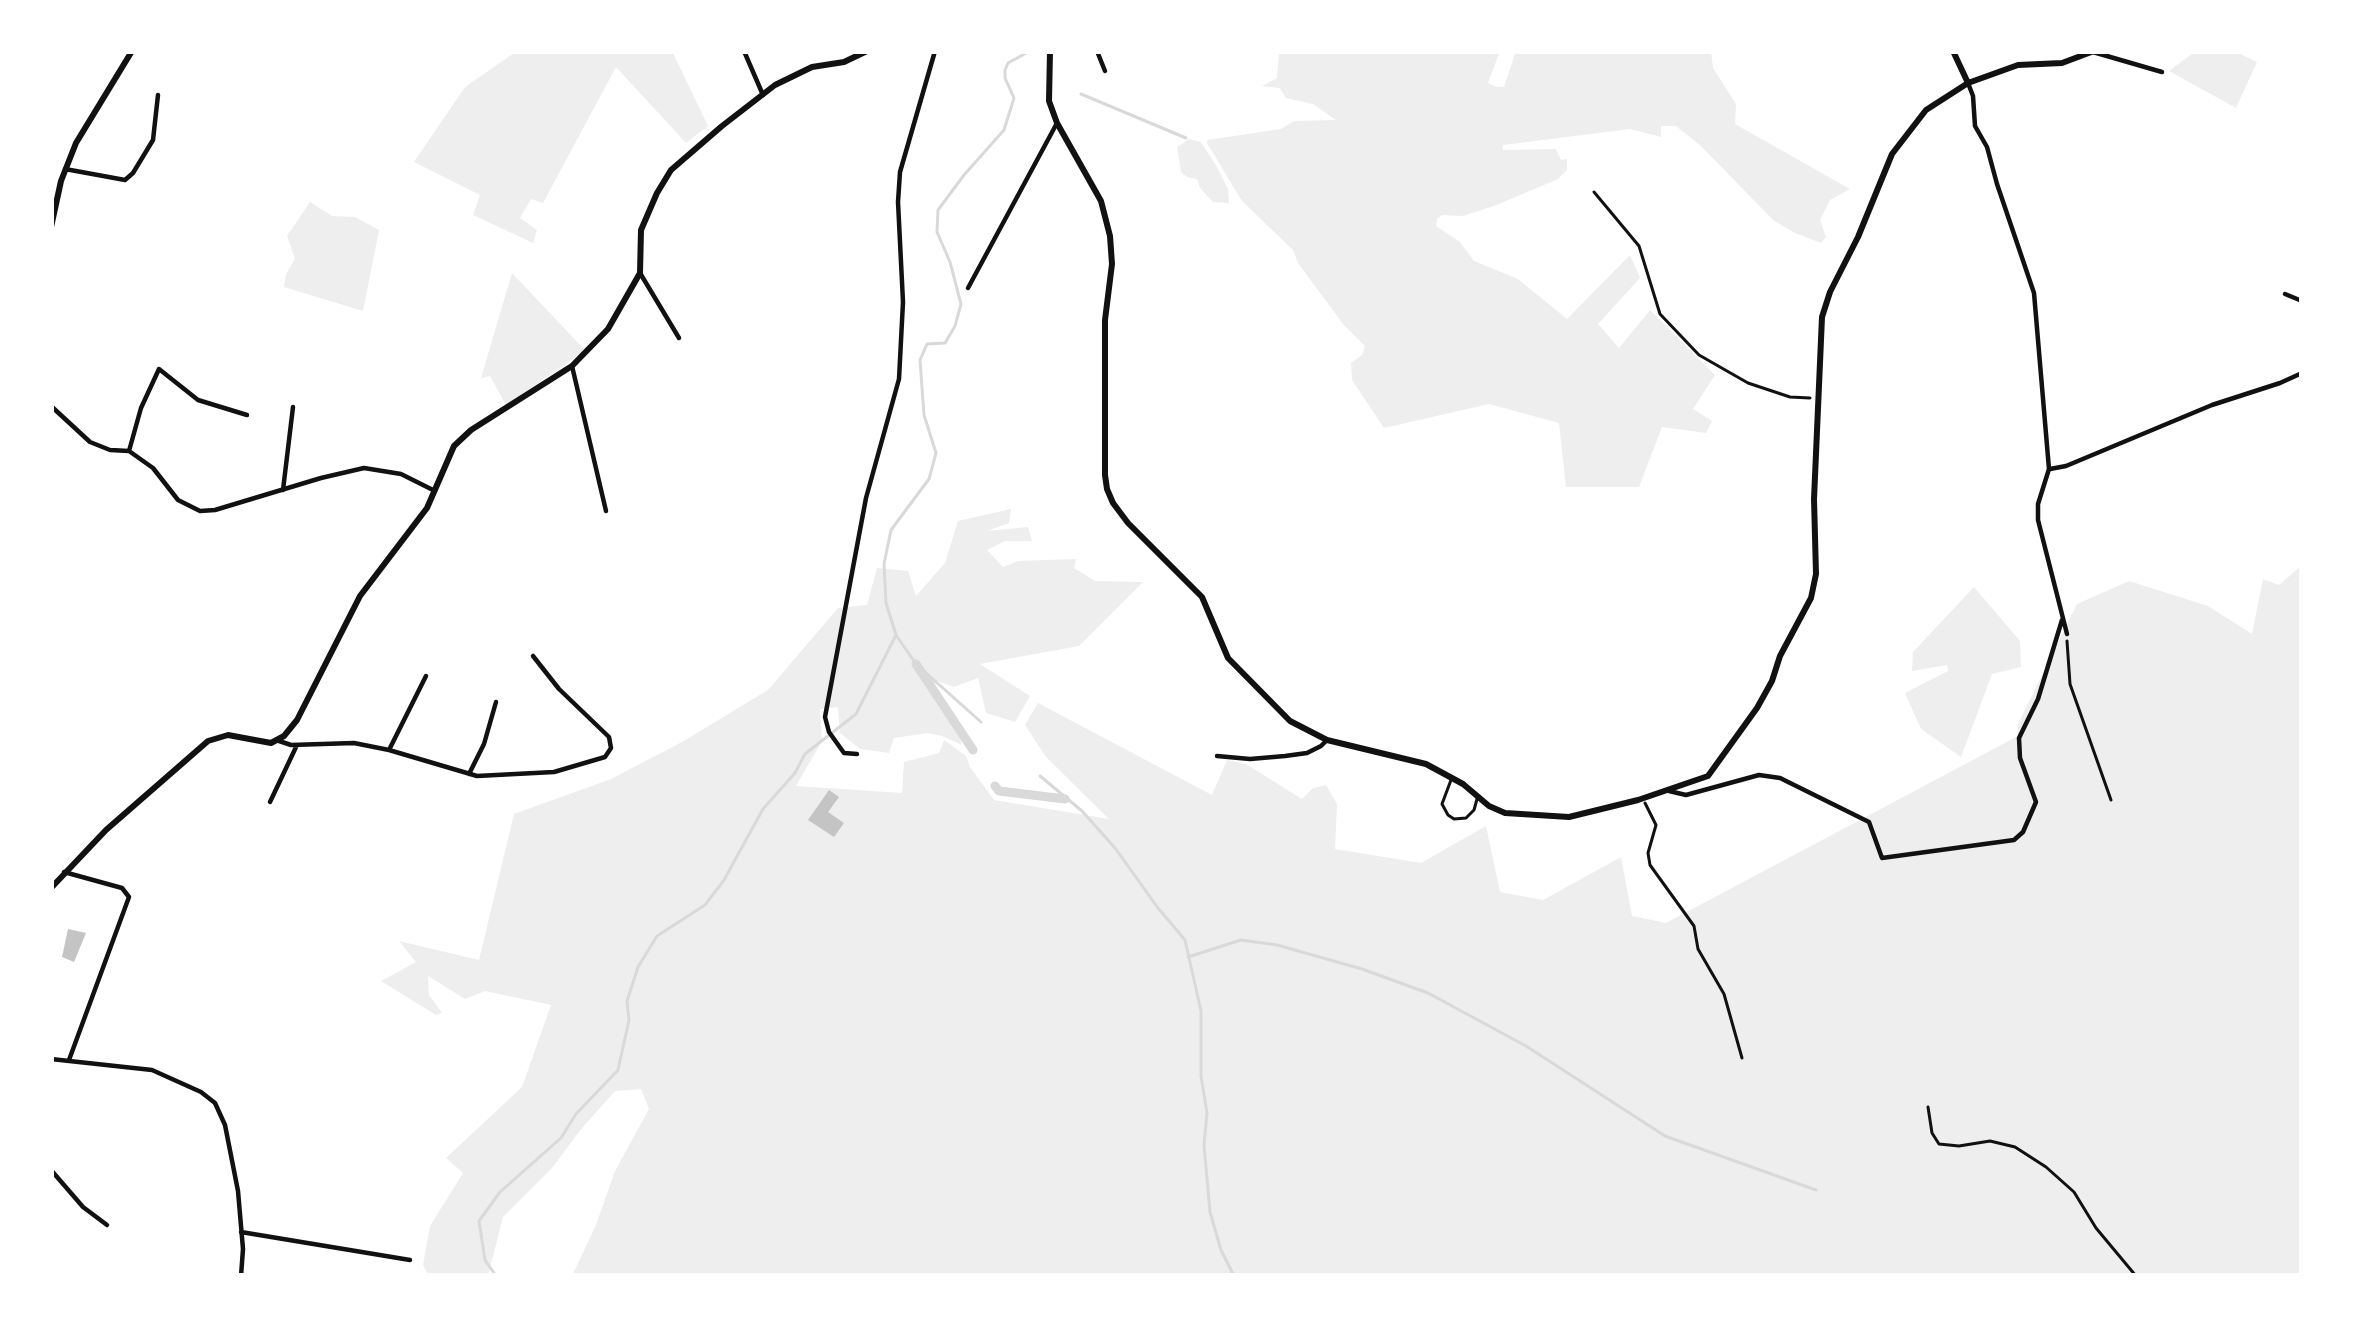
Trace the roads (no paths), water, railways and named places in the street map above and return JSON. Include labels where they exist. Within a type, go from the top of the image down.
[{"type":"street","points":[[51,222],[65,169],[82,130],[132,51]]},
{"type":"street","points":[[744,51],[763,95]]},
{"type":"street","points":[[51,895],[64,872],[106,830],[208,741],[228,735],[262,742],[284,736],[297,720],[360,596],[413,530],[450,452],[465,434],[572,366],[608,329],[640,273],[641,230],[671,170],[763,95],[803,70],[844,62],[867,51]]},
{"type":"street","points":[[856,754],[844,753],[825,717],[866,498],[899,379],[903,302],[900,172],[935,51]]},
{"type":"street","points":[[1051,51],[1048,101],[1101,201],[1110,236],[1112,263],[1105,320],[1107,489],[1128,523],[1202,597],[1221,646],[1290,721],[1327,740],[1426,764],[1504,813],[1551,817],[1638,800],[1708,776],[1772,681],[1811,598],[1816,574],[1814,499],[1822,316],[1892,154],[1926,110],[1968,83],[2018,65],[2062,63],[2093,51],[2162,72]]},
{"type":"street","points":[[1097,51],[1105,71]]},
{"type":"street","points":[[1953,51],[1973,97],[1975,126],[1987,147],[2034,292],[2049,469],[2038,520],[2067,634]]},
{"type":"street","points":[[65,169],[125,179],[134,173],[153,140],[158,95]]},
{"type":"street","points":[[968,288],[1058,123]]},
{"type":"street","points":[[640,273],[680,338]]},
{"type":"street","points":[[2285,294],[2302,302]]},
{"type":"street","points":[[572,366],[606,511]]},
{"type":"street","points":[[129,451],[159,369],[199,400],[247,416]]},
{"type":"street","points":[[2049,469],[2302,373]]},
{"type":"street","points":[[51,406],[90,442],[129,451],[152,468],[178,500],[200,511],[215,511],[364,468],[400,474],[435,491]]},
{"type":"street","points":[[283,490],[293,406]]},
{"type":"street","points":[[1669,791],[1686,795],[1759,775],[1780,778],[1869,823],[1882,858],[2014,840],[2023,832],[2036,802],[2020,758],[2020,738],[2038,699],[2062,620]]},
{"type":"street","points":[[278,740],[297,745],[347,743],[469,774],[501,776],[554,772],[610,753],[605,732],[552,682],[533,656]]},
{"type":"street","points":[[389,750],[426,676]]},
{"type":"street","points":[[469,774],[496,702]]},
{"type":"street","points":[[1217,756],[1285,756],[1306,752],[1327,740]]},
{"type":"street","points":[[270,802],[297,745]]},
{"type":"street","points":[[64,872],[122,888],[129,897],[68,1061]]},
{"type":"street","points":[[51,1059],[152,1070],[212,1100],[225,1125],[238,1191],[241,1276]]},
{"type":"street","points":[[51,1170],[107,1226]]},
{"type":"street","points":[[242,1232],[410,1260]]},
{"type":"lane","points":[[1452,779],[1442,804],[1448,815],[1466,818],[1478,797]]},
{"type":"waterway","points":[[496,1276],[485,1260],[479,1221],[500,1192],[561,1138],[576,1114],[618,1070],[629,1020],[627,1001],[638,967],[657,936],[705,905],[763,809],[805,754],[856,714],[896,635],[886,603],[884,564],[891,530],[929,479],[936,453],[924,415],[920,360],[927,344],[945,343],[961,304],[937,232],[938,210],[1004,130],[1014,98],[1005,70],[1008,63],[1030,51]]},
{"type":"waterway","points":[[1081,94],[1186,138]]},
{"type":"waterway","points":[[896,635],[916,664],[981,722]]},
{"type":"waterway","points":[[916,664],[973,750]]},
{"type":"waterway","points":[[1040,776],[1082,811],[1115,848],[1185,940],[1201,1011],[1210,1212],[1234,1276]]},
{"type":"waterway","points":[[995,786],[999,791],[1065,799]]},
{"type":"waterway","points":[[1188,957],[1241,940],[1277,945],[1428,993],[1526,1046],[1665,1136],[1816,1190]]}]
